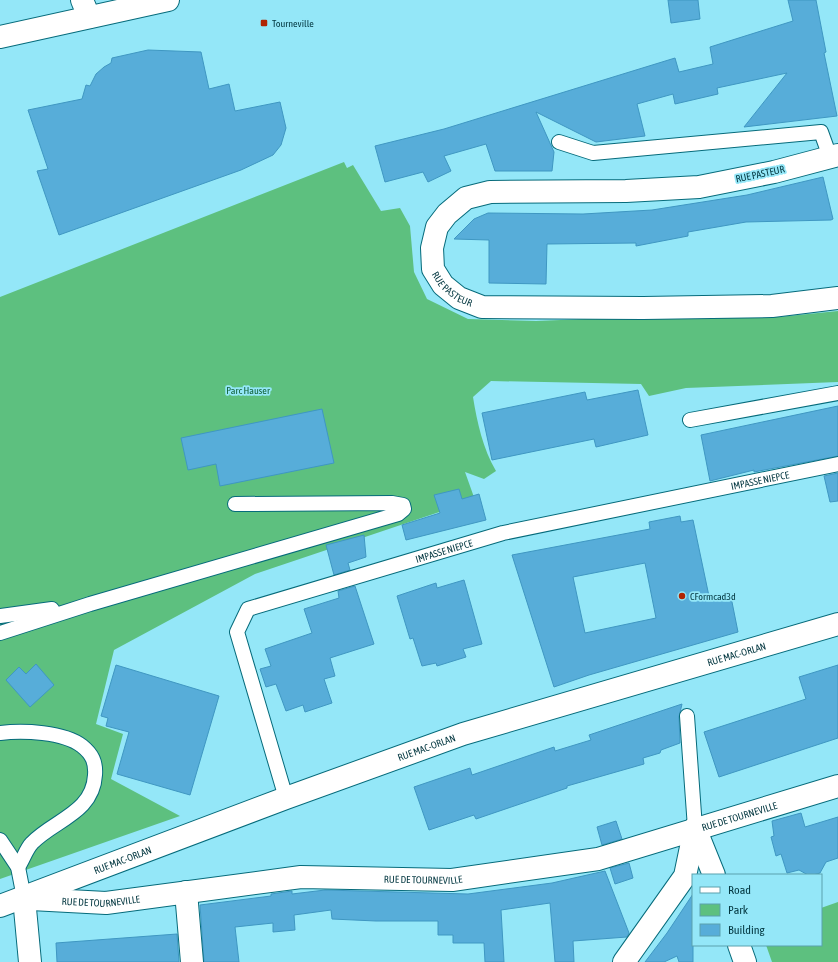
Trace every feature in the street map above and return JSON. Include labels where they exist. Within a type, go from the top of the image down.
[{"type":"street","points":[[0,37],[85,8],[168,0]]},
{"type":"street","name":"RUE PASTEUR","points":[[834,156],[774,172],[699,187],[626,191],[490,192],[466,198],[447,214],[437,227],[432,248],[433,269],[443,285],[458,298],[482,307],[643,308],[764,306],[838,298]]},
{"type":"street","name":"RUE MAC-ORLAN","points":[[24,898],[286,798],[463,734],[838,624]]},
{"type":"street","name":"RUE DE TOURNEVILLE","points":[[0,906],[24,898],[106,903],[301,877],[452,880],[598,859],[695,828],[838,786]]},
{"type":"street","points":[[695,828],[714,874]]},
{"type":"street","points":[[624,962],[685,876],[695,828]]},
{"type":"street","points":[[186,892],[192,962]]},
{"type":"street","points":[[24,898],[30,962]]},
{"type":"street","points":[[739,946],[745,962]]},
{"type":"lane","points":[[559,142],[593,154],[821,132],[834,156]]},
{"type":"lane","points":[[690,420],[838,393]]},
{"type":"lane","name":"IMPASSE NIEPCE","points":[[286,798],[237,632],[248,609],[503,533],[838,464]]},
{"type":"lane","points":[[0,633],[90,604],[398,514],[404,509],[403,505],[392,503],[235,504]]},
{"type":"lane","points":[[0,616],[90,604]]},
{"type":"lane","points":[[687,716],[695,828]]},
{"type":"lane","points":[[0,733],[40,733],[74,740],[89,752],[96,764],[95,778],[91,794],[76,812],[31,844],[18,867]]},
{"type":"lane","points":[[0,840],[18,867],[24,898]]},
{"type":"green space","name":"Parc Hauser","points":[[344,162],[347,168],[353,165],[381,211],[400,208],[410,226],[414,272],[427,299],[468,319],[536,321],[634,317],[778,317],[838,311],[838,382],[686,388],[649,396],[641,384],[491,381],[473,397],[481,435],[487,454],[496,471],[484,479],[465,472],[475,500],[255,574],[114,650],[96,724],[123,734],[111,779],[180,816],[0,879],[0,297]]},
{"type":"green space","points":[[838,902],[838,962],[772,962],[766,946],[822,946],[822,908]]},
{"type":"building","points":[[668,0],[698,0],[700,19],[671,23]]},
{"type":"building","points":[[788,0],[816,0],[826,52],[824,53],[837,116],[744,127],[787,73],[717,88],[718,94],[675,104],[673,94],[637,104],[645,136],[596,142],[536,112],[554,152],[552,171],[495,171],[486,144],[444,156],[451,171],[428,182],[423,172],[385,182],[375,146],[444,129],[675,58],[679,72],[713,64],[710,47],[793,21]]},
{"type":"building","points":[[148,50],[201,52],[209,89],[229,84],[235,111],[280,102],[286,128],[281,145],[273,155],[241,170],[59,235],[37,171],[48,169],[28,110],[82,99],[86,85],[90,86],[96,74],[111,63],[112,58]]},
{"type":"building","points":[[823,177],[833,219],[831,220],[746,222],[688,232],[688,236],[636,246],[636,243],[547,244],[546,284],[489,283],[489,240],[454,239],[474,219],[488,213],[583,214],[652,210],[747,195]]},
{"type":"building","points":[[638,390],[648,435],[596,447],[594,439],[492,460],[482,413],[585,392],[587,400]]},
{"type":"building","points":[[838,406],[838,456],[754,472],[754,470],[710,481],[701,435]]},
{"type":"building","points":[[322,409],[334,463],[220,486],[216,464],[188,470],[181,438]]},
{"type":"building","points":[[838,473],[838,501],[830,502],[824,476]]},
{"type":"building","points":[[459,489],[462,499],[479,494],[486,520],[406,540],[402,525],[440,513],[434,495]]},
{"type":"building","points":[[680,516],[681,522],[693,520],[710,601],[731,597],[738,632],[589,675],[554,687],[512,555],[650,529],[649,522]],"holes":[[[645,563],[656,618],[585,633],[573,577]]]},
{"type":"building","points":[[364,535],[366,557],[348,563],[350,570],[334,575],[326,545]]},
{"type":"building","points":[[464,580],[482,644],[463,649],[466,657],[437,666],[436,663],[422,666],[413,638],[410,639],[397,596],[436,583],[437,588]]},
{"type":"building","points":[[355,586],[374,644],[330,658],[335,676],[324,679],[332,703],[305,712],[303,705],[286,711],[276,684],[266,687],[260,669],[271,666],[265,649],[312,633],[304,609],[339,598],[338,591]]},
{"type":"building","points":[[36,664],[54,685],[30,707],[6,680],[19,667],[26,674]]},
{"type":"building","points":[[116,665],[219,696],[190,795],[117,774],[129,732],[106,726],[108,718],[101,716]]},
{"type":"building","points":[[838,665],[838,738],[719,777],[704,732],[806,699],[799,677]]},
{"type":"building","points":[[682,704],[679,717],[680,743],[661,750],[660,753],[643,758],[644,764],[567,786],[567,788],[476,819],[474,815],[429,830],[414,787],[470,768],[472,775],[554,747],[555,751],[591,740],[589,735]]},
{"type":"building","points":[[801,813],[805,827],[838,817],[838,858],[826,862],[820,873],[806,874],[799,870],[787,873],[781,854],[776,856],[771,837],[774,836],[772,821]]},
{"type":"building","points":[[616,821],[622,839],[602,845],[597,827]]},
{"type":"building","points":[[629,863],[633,878],[615,884],[610,868]]},
{"type":"building","points":[[605,871],[629,933],[627,937],[573,941],[574,962],[555,962],[550,903],[501,910],[504,962],[485,962],[484,943],[453,943],[453,935],[438,935],[438,921],[332,919],[331,910],[294,915],[295,930],[273,932],[273,923],[235,927],[239,962],[204,962],[200,905],[271,896],[271,894],[292,891],[292,894],[325,890],[468,894],[552,883]]},
{"type":"building","points":[[692,896],[693,962],[679,962],[677,956],[664,962],[645,962],[667,933]]},
{"type":"building","points":[[177,934],[179,962],[57,962],[56,943]]},
{"type":"place","name":"Tourneville","points":[[264,23]]},
{"type":"place","name":"CFormcad3d","points":[[682,596]]}]
